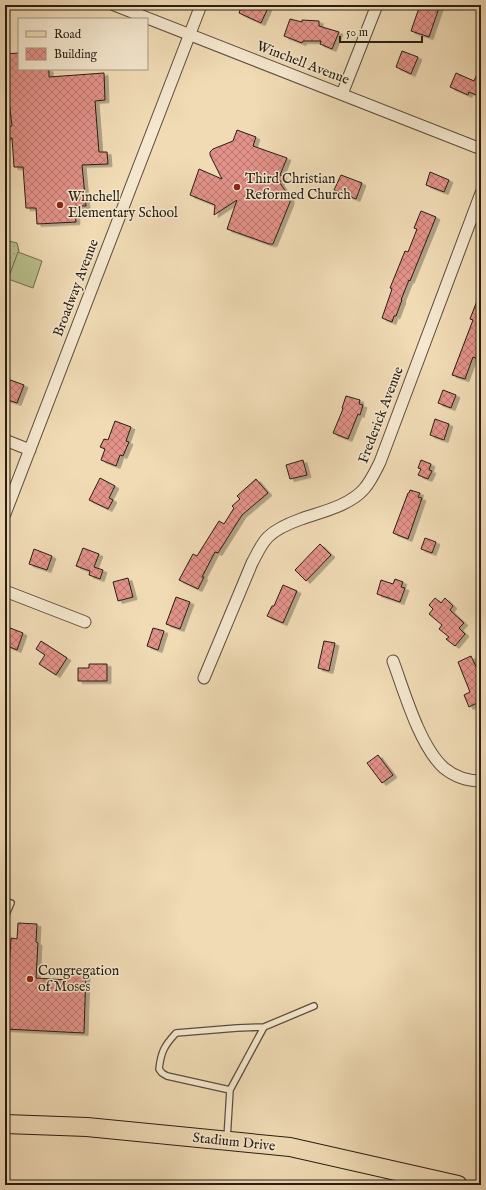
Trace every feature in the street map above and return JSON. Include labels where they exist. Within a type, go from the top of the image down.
[{"type":"main road","name":"Stadium Drive","points":[[5,1124],[87,1127],[290,1147],[428,1182],[458,1185]]},
{"type":"street","name":"Winchell Avenue","points":[[114,5],[147,18]]},
{"type":"street","name":"Broadway Avenue","points":[[5,514],[201,5]]},
{"type":"street","points":[[342,94],[377,5]]},
{"type":"street","name":"Winchell Avenue","points":[[148,18],[481,149]]},
{"type":"street","name":"Frederick Avenue","points":[[204,678],[252,563],[269,536],[290,523],[337,507],[354,498],[364,490],[372,477],[380,462],[481,193]]},
{"type":"street","points":[[5,440],[30,450]]},
{"type":"street","points":[[5,591],[85,622]]},
{"type":"street","points":[[393,661],[417,725],[436,758],[445,768],[455,775],[470,781],[481,781]]},
{"type":"lane","points":[[5,917],[11,903]]},
{"type":"lane","points":[[230,1090],[167,1076],[162,1073],[159,1069],[161,1054],[165,1044],[176,1033],[264,1027],[314,1006]]},
{"type":"lane","points":[[227,1141],[230,1090],[264,1027]]},
{"type":"green space","points":[[9,241],[17,243],[19,251],[8,279],[5,277],[5,242]]},
{"type":"green space","points":[[18,252],[42,261],[33,288],[8,279]]},
{"type":"building","points":[[242,5],[260,5],[268,8],[261,23],[239,13]]},
{"type":"building","points":[[420,5],[440,5],[429,37],[411,31]]},
{"type":"building","points":[[290,19],[302,22],[302,20],[319,21],[319,26],[339,32],[332,49],[320,44],[321,41],[303,41],[302,43],[284,36]]},
{"type":"building","points":[[402,51],[418,57],[411,74],[396,67]]},
{"type":"building","points":[[18,53],[18,70],[49,70],[49,77],[104,73],[105,100],[95,101],[99,152],[107,152],[108,164],[82,165],[86,206],[75,206],[76,222],[37,224],[36,208],[26,208],[23,167],[14,167],[12,138],[5,138],[5,127],[12,126],[8,92],[5,93],[5,54]]},
{"type":"building","points":[[481,65],[481,97],[469,92],[468,95],[450,87],[456,73],[474,81]]},
{"type":"building","name":"Third Christian Reformed Church","points":[[237,130],[256,137],[253,146],[287,158],[280,175],[283,176],[280,183],[290,198],[290,202],[273,244],[269,244],[227,229],[237,200],[214,215],[215,205],[190,195],[199,169],[222,179],[210,155],[210,152],[213,149],[233,141]]},
{"type":"building","points":[[430,172],[449,180],[444,192],[426,185]]},
{"type":"building","points":[[341,175],[362,183],[356,199],[334,190]]},
{"type":"building","points":[[421,211],[436,217],[410,281],[409,280],[396,316],[394,316],[392,322],[382,318],[392,289],[390,288],[405,251],[408,252],[417,229],[414,228]]},
{"type":"building","points":[[480,293],[481,350],[478,359],[473,357],[465,379],[452,375],[473,320],[470,319]]},
{"type":"building","points":[[5,378],[24,385],[17,403],[5,399]]},
{"type":"building","points":[[443,390],[456,395],[451,408],[438,403]]},
{"type":"building","points":[[346,396],[360,400],[359,404],[363,405],[360,415],[358,414],[348,439],[333,433],[343,409]]},
{"type":"building","points":[[435,419],[449,424],[444,440],[430,435]]},
{"type":"building","points":[[115,421],[131,427],[126,441],[129,442],[123,456],[120,455],[116,466],[101,460],[105,449],[100,447],[104,439],[108,440]]},
{"type":"building","points":[[303,460],[307,475],[290,479],[286,465]]},
{"type":"building","points":[[421,460],[431,464],[429,470],[432,471],[428,479],[418,475],[421,469],[418,468]]},
{"type":"building","points":[[100,478],[115,486],[109,498],[113,500],[108,509],[89,500]]},
{"type":"building","points":[[256,479],[268,493],[242,515],[218,553],[215,552],[202,577],[204,577],[198,589],[179,580],[193,554],[197,556],[219,521],[224,524],[234,508],[232,506],[240,499],[237,496]]},
{"type":"building","points":[[410,490],[420,493],[418,497],[422,498],[408,539],[393,533]]},
{"type":"building","points":[[425,538],[436,542],[432,553],[421,549]]},
{"type":"building","points":[[320,544],[331,555],[306,581],[295,570]]},
{"type":"building","points":[[83,548],[99,554],[94,567],[103,570],[100,579],[89,575],[90,571],[76,566]]},
{"type":"building","points":[[34,549],[52,556],[47,570],[29,564]]},
{"type":"building","points":[[128,578],[133,597],[118,601],[113,582]]},
{"type":"building","points":[[395,579],[403,582],[401,587],[405,588],[400,602],[377,594],[381,580],[393,584]]},
{"type":"building","points":[[283,585],[297,591],[283,623],[267,616],[272,606],[274,606]]},
{"type":"building","points":[[176,597],[190,602],[180,629],[166,624]]},
{"type":"building","points":[[435,598],[441,603],[445,598],[453,606],[450,610],[464,623],[459,628],[465,634],[455,646],[446,639],[449,637],[439,629],[442,625],[429,614],[433,609],[429,605]]},
{"type":"building","points":[[5,626],[23,633],[17,650],[5,645]]},
{"type":"building","points":[[153,628],[164,631],[158,650],[147,646]]},
{"type":"building","points":[[41,641],[67,658],[56,675],[39,664],[45,655],[36,649]]},
{"type":"building","points":[[324,641],[335,643],[329,671],[318,668]]},
{"type":"building","points":[[471,656],[479,673],[481,672],[481,701],[469,707],[464,695],[470,692],[458,662]]},
{"type":"building","points":[[89,664],[107,664],[107,681],[78,681],[78,668],[89,668]]},
{"type":"building","points":[[378,755],[393,775],[382,783],[367,763]]},
{"type":"building","name":"Congregation of Moses","points":[[18,923],[37,924],[36,942],[38,943],[36,978],[68,980],[68,970],[86,971],[84,1033],[5,1029],[5,987],[8,987],[11,938],[17,939]]},
{"type":"place","name":"Third Christian Reformed Church","points":[[237,187]]},
{"type":"place","name":"Winchell Elementary School","points":[[60,205]]},
{"type":"place","name":"Congregation of Moses","points":[[30,979]]}]
